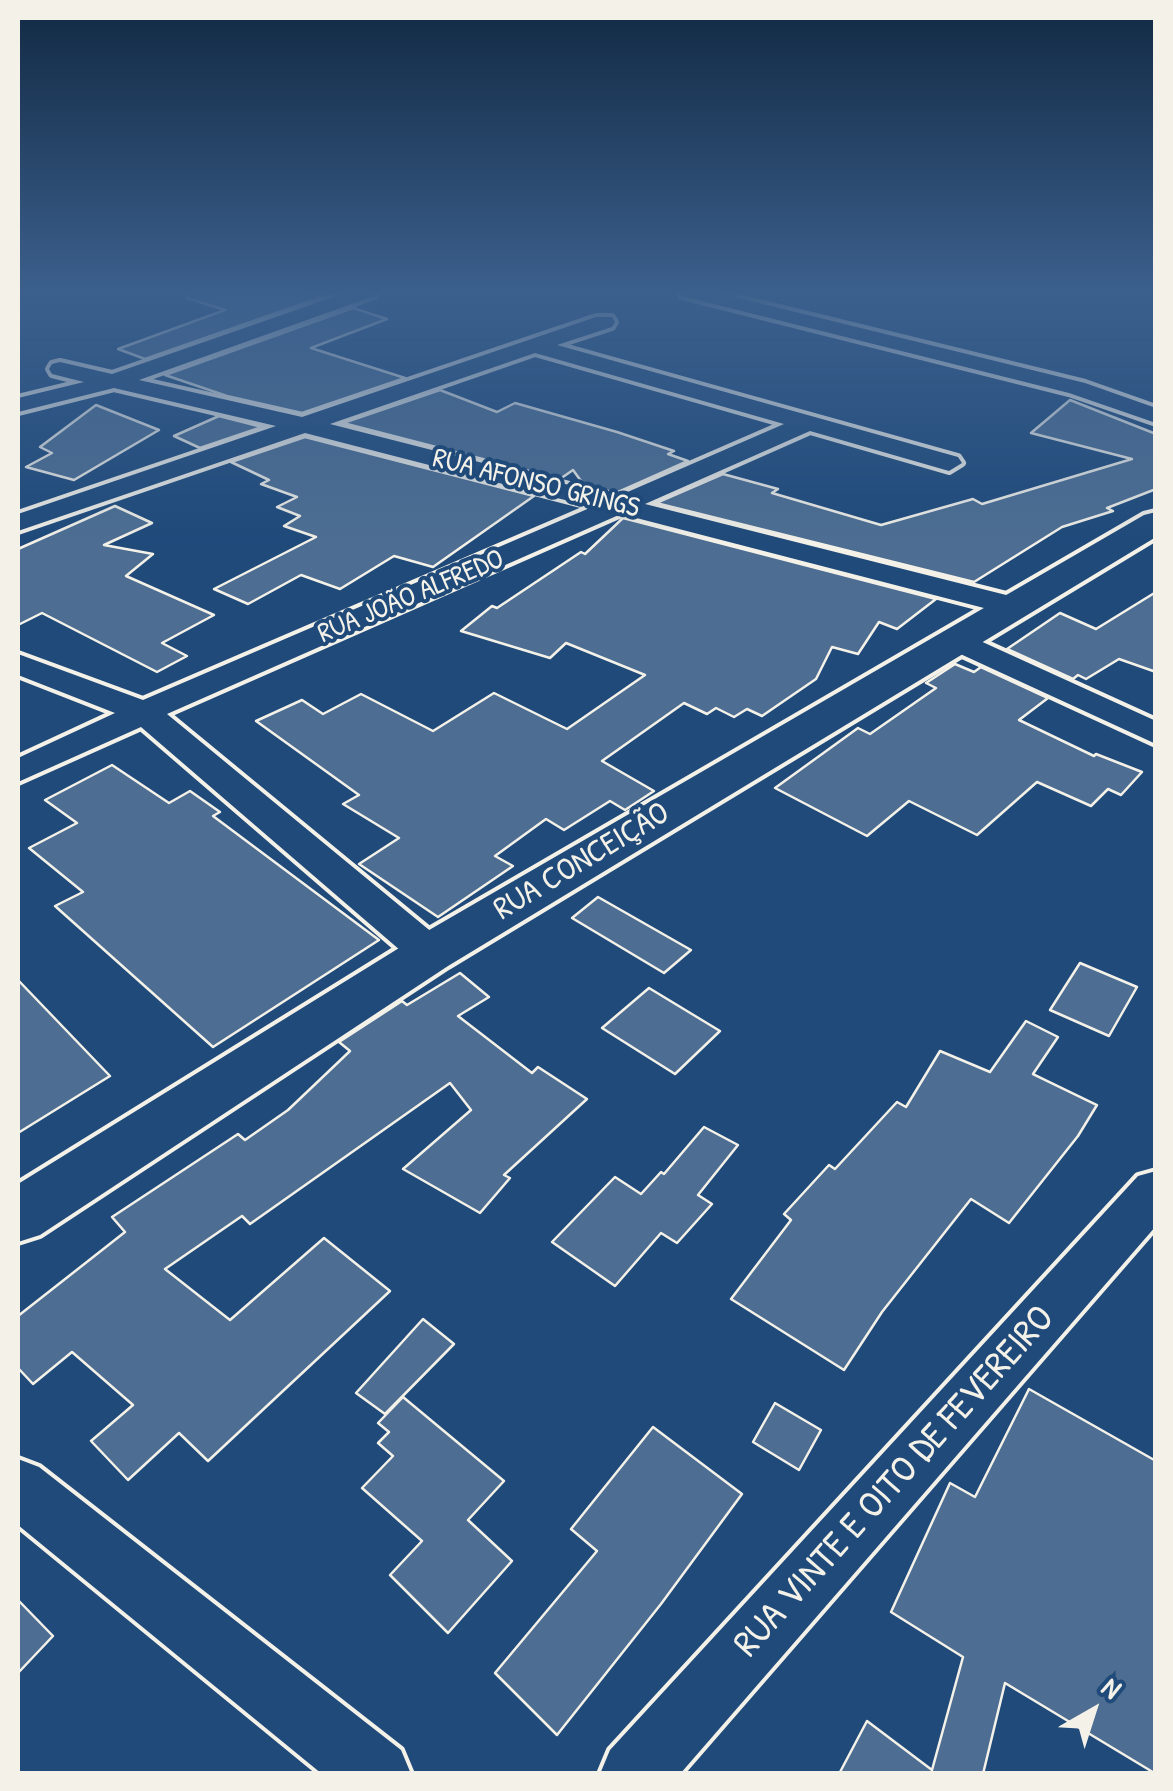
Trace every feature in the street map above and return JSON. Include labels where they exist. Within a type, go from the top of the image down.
[{"type":"main road","name":"RUA CONCEIÇÃO","points":[[18,1216],[430,953],[1156,522]]},
{"type":"street","name":"RUA AFONSO GRINGS","points":[[90,376],[308,426],[1011,606]]},
{"type":"street","points":[[18,406],[129,376]]},
{"type":"street","points":[[18,523],[450,376]]},
{"type":"street","points":[[637,376],[949,463]]},
{"type":"street","points":[[1027,376],[1077,388],[1156,416]]},
{"type":"street","name":"RUA JOÃO ALFREDO","points":[[18,772],[144,712],[806,424]]},
{"type":"street","points":[[954,639],[1156,734]]},
{"type":"street","points":[[18,664],[144,712],[430,953]]},
{"type":"street","name":"RUA VINTE E OITO DE FEVEREIRO","points":[[634,1774],[1156,1191]]},
{"type":"street","points":[[18,1488],[377,1774]]},
{"type":"building","points":[[167,376],[405,378],[302,413],[227,396]]},
{"type":"building","points":[[440,390],[497,412],[515,403],[617,432],[674,451],[668,454],[688,461],[616,493],[584,485],[573,470],[560,479],[343,423]]},
{"type":"building","points":[[1070,400],[1156,434],[1156,489],[1107,508],[1113,511],[1062,527],[974,582],[656,503],[723,474],[778,489],[772,493],[881,525],[973,499],[982,504],[1132,459],[1031,433]]},
{"type":"building","points":[[96,405],[159,430],[74,480],[26,467],[52,453],[40,447]]},
{"type":"building","points":[[219,416],[262,427],[200,448],[174,436]]},
{"type":"building","points":[[305,437],[534,496],[433,567],[394,556],[340,589],[301,575],[248,604],[214,589],[316,537],[284,526],[300,516],[277,507],[297,497],[261,484],[269,480],[231,462]]},
{"type":"building","points":[[115,506],[152,523],[104,545],[153,554],[126,576],[214,615],[162,643],[187,656],[157,672],[42,613],[18,625],[18,549]]},
{"type":"building","points":[[623,518],[936,599],[897,629],[879,622],[858,654],[832,647],[816,679],[762,716],[747,709],[734,717],[716,708],[707,714],[684,703],[602,761],[654,791],[625,810],[610,801],[564,830],[546,819],[495,856],[513,866],[438,917],[359,864],[399,838],[343,804],[359,795],[256,721],[302,700],[323,714],[361,694],[433,731],[494,693],[567,729],[645,675],[566,643],[550,658],[461,631],[492,606],[497,608],[581,552],[585,554]]},
{"type":"building","points":[[1156,592],[1156,672],[1119,659],[1086,679],[1078,675],[1073,679],[1007,649],[1060,613],[1096,629]]},
{"type":"building","points":[[955,664],[974,672],[981,667],[1048,698],[1019,720],[1094,756],[1142,772],[1121,795],[1108,789],[1091,806],[1037,782],[977,835],[909,801],[867,836],[775,788],[858,728],[870,734],[936,688],[926,683]]},
{"type":"building","points":[[112,765],[169,803],[190,791],[220,812],[213,816],[379,940],[213,1047],[55,906],[83,892],[29,848],[77,823],[45,800]]},
{"type":"building","points":[[598,897],[691,950],[664,973],[572,918]]},
{"type":"building","points":[[1080,963],[1137,987],[1109,1036],[1050,1010]]},
{"type":"building","points":[[460,973],[489,997],[458,1016],[532,1073],[538,1067],[587,1099],[504,1175],[510,1178],[480,1213],[403,1169],[471,1110],[450,1083],[250,1224],[242,1216],[165,1269],[230,1320],[324,1238],[390,1291],[208,1461],[179,1433],[128,1480],[91,1441],[133,1405],[72,1352],[33,1384],[18,1368],[18,1316],[125,1232],[112,1217],[238,1134],[245,1140],[288,1110],[350,1051],[339,1042],[402,1001],[407,1005]]},
{"type":"building","points":[[18,980],[110,1076],[18,1133]]},
{"type":"building","points":[[649,988],[720,1031],[675,1074],[602,1028]]},
{"type":"building","points":[[1026,1021],[1058,1037],[1033,1074],[1097,1105],[1078,1136],[1009,1223],[971,1199],[882,1312],[844,1370],[731,1299],[791,1220],[784,1214],[829,1165],[835,1169],[897,1102],[906,1107],[940,1051],[990,1072]]},
{"type":"building","points":[[704,1127],[738,1145],[698,1195],[712,1204],[677,1243],[661,1233],[615,1286],[552,1242],[615,1177],[641,1194],[661,1172],[664,1174]]},
{"type":"building","points":[[423,1319],[454,1344],[385,1414],[356,1393]]},
{"type":"building","points":[[1029,1389],[1156,1461],[1156,1774],[1005,1683],[983,1774],[839,1774],[867,1721],[932,1770],[963,1657],[891,1612],[950,1483],[975,1497]]},
{"type":"building","points":[[403,1397],[504,1481],[468,1520],[512,1561],[448,1633],[390,1575],[422,1541],[362,1488],[393,1456],[378,1443],[389,1432],[378,1423]]},
{"type":"building","points":[[775,1403],[821,1430],[799,1470],[753,1442]]},
{"type":"building","points":[[653,1427],[742,1494],[557,1735],[495,1673],[597,1551],[571,1529]]},
{"type":"building","points":[[18,1600],[53,1636],[18,1673]]}]
